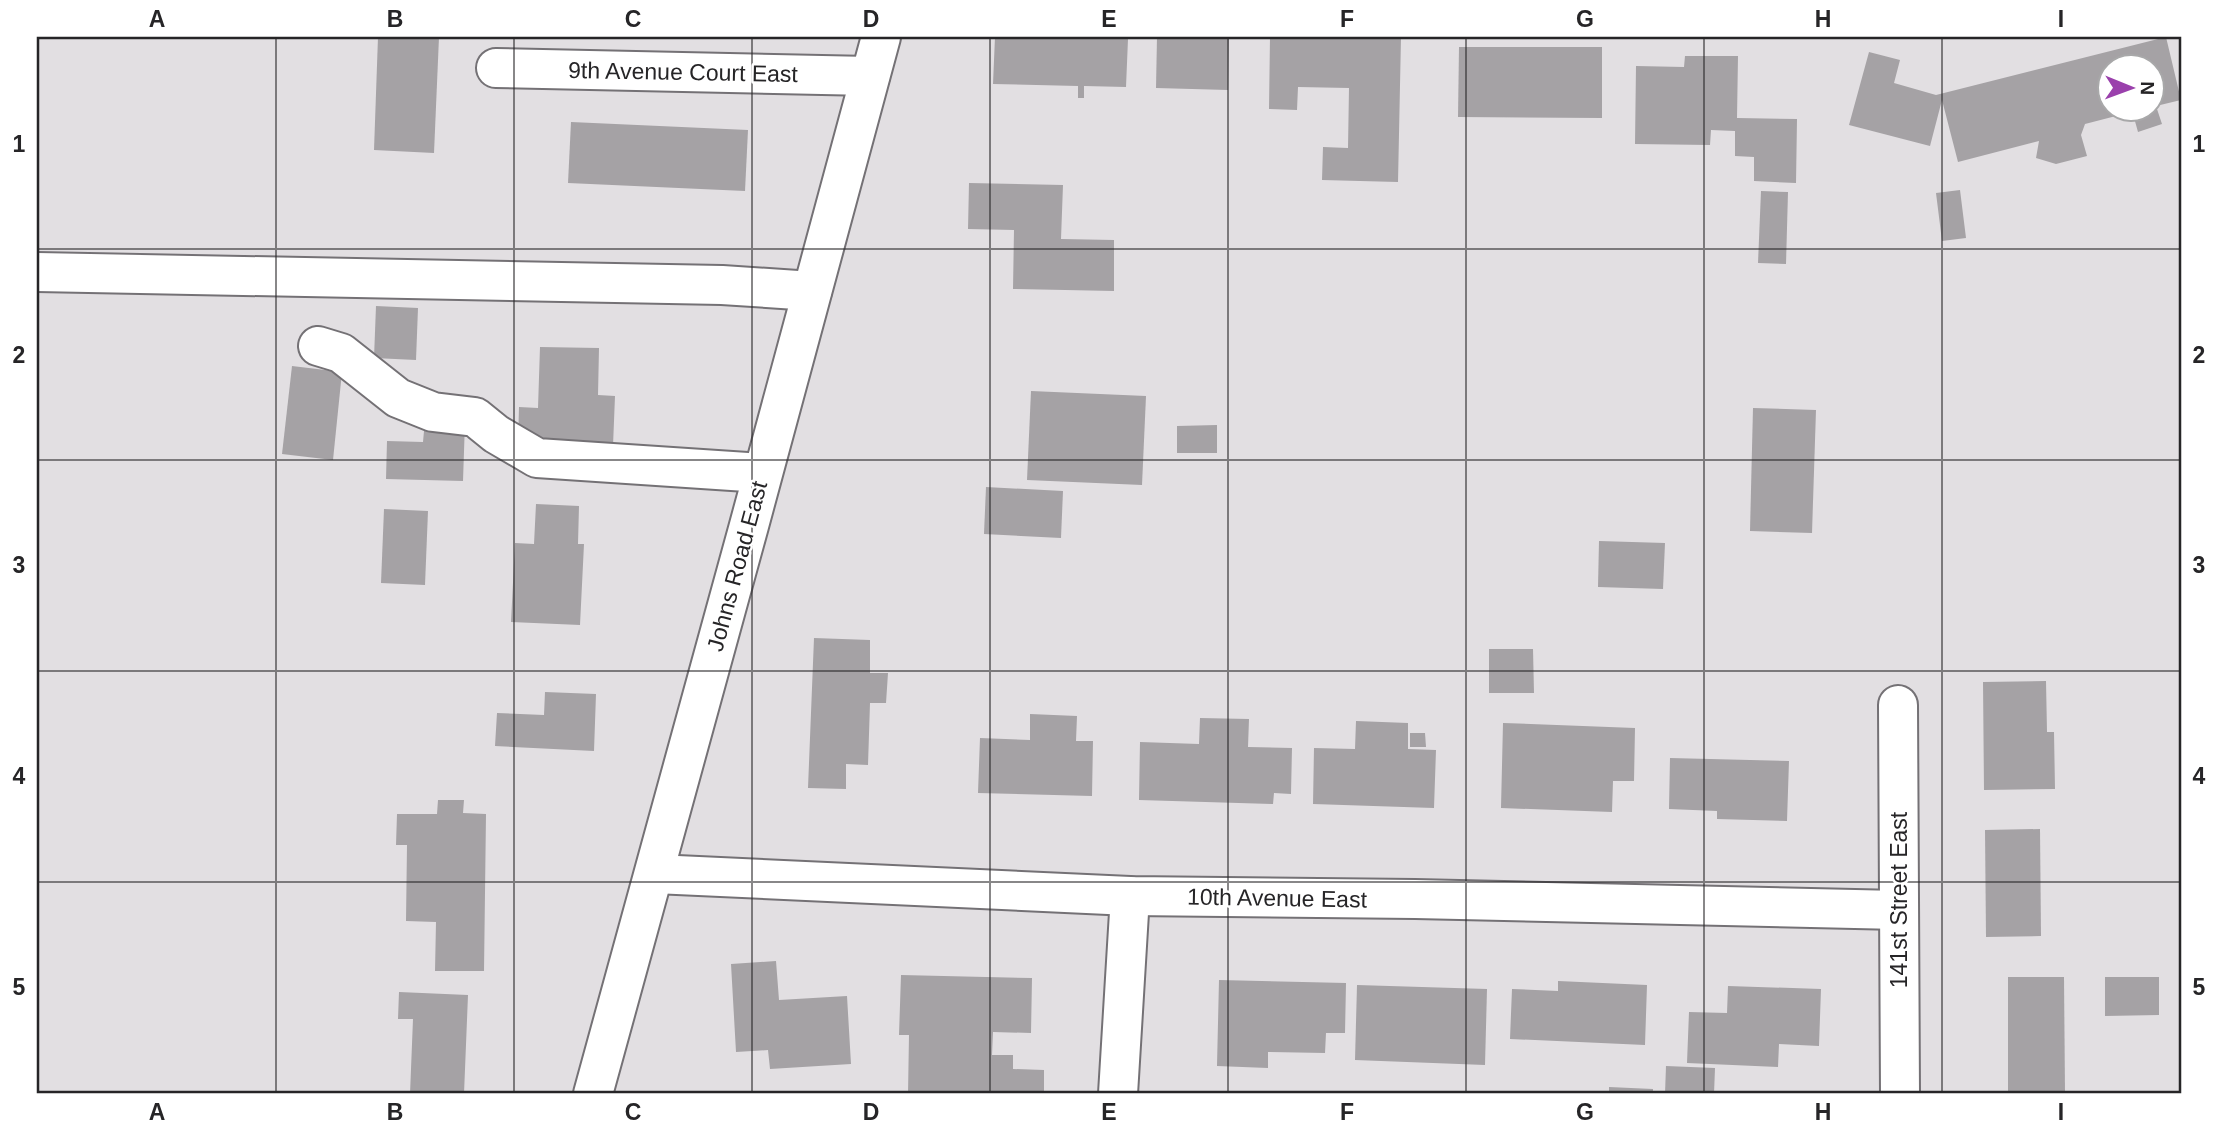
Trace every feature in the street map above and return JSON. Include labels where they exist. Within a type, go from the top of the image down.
[{"type":"street","name":"Johns Road East","points":[[593,1094],[881,37]]},
{"type":"street","name":"9th Avenue Court East","points":[[496,68],[870,76]]},
{"type":"street","points":[[37,272],[708,285],[812,291]]},
{"type":"street","points":[[318,346],[341,353],[398,398],[433,412],[475,417],[496,434],[537,458],[762,473]]},
{"type":"street","name":"141st Street East","points":[[1898,705],[1900,1094]]},
{"type":"street","name":"10th Avenue East","points":[[655,874],[1130,896],[1899,909]]},
{"type":"street","points":[[1118,1094],[1130,896]]},
{"type":"building","points":[[378,37],[439,37],[434,153],[374,150]]},
{"type":"building","points":[[995,37],[1128,39],[1126,87],[1084,86],[1084,98],[1078,98],[1078,86],[993,84]]},
{"type":"building","points":[[1157,37],[1229,39],[1228,90],[1156,88]]},
{"type":"building","points":[[1270,37],[1401,37],[1398,182],[1322,180],[1323,147],[1348,148],[1349,88],[1298,87],[1297,110],[1269,109]]},
{"type":"building","points":[[2166,37],[2181,100],[2166,104],[2166,52],[2107,52]]},
{"type":"building","points":[[1459,47],[1602,47],[1602,118],[1458,117]]},
{"type":"building","points":[[1869,52],[1900,60],[1894,83],[1936,95],[2096,55],[2096,121],[2085,124],[2081,135],[2087,156],[2056,164],[2036,158],[2039,141],[1958,162],[1942,100],[1930,146],[1849,125]]},
{"type":"building","points":[[1685,56],[1738,56],[1737,118],[1797,119],[1796,183],[1754,181],[1754,157],[1735,156],[1735,131],[1711,130],[1710,145],[1635,144],[1636,66],[1684,67]]},
{"type":"building","points":[[571,122],[748,130],[745,191],[568,183]]},
{"type":"building","points":[[2135,122],[2161,122],[2162,124],[2138,132]]},
{"type":"building","points":[[969,183],[1063,185],[1061,239],[1114,240],[1114,291],[1013,289],[1014,230],[968,229]]},
{"type":"building","points":[[1960,190],[1966,238],[1942,241],[1936,193]]},
{"type":"building","points":[[1761,191],[1788,192],[1786,264],[1758,263]]},
{"type":"building","points":[[376,306],[418,308],[416,360],[374,358]]},
{"type":"building","points":[[540,347],[599,348],[598,395],[615,396],[613,446],[518,443],[519,407],[538,408]]},
{"type":"building","points":[[292,366],[342,372],[333,460],[282,454]]},
{"type":"building","points":[[1031,391],[1146,396],[1142,485],[1027,480]]},
{"type":"building","points":[[1753,408],[1816,410],[1812,533],[1750,531]]},
{"type":"building","points":[[425,420],[465,422],[463,481],[386,479],[387,441],[423,442]]},
{"type":"building","points":[[1217,425],[1217,453],[1177,453],[1177,426]]},
{"type":"building","points":[[986,487],[1063,491],[1061,538],[984,534]]},
{"type":"building","points":[[536,504],[579,506],[578,544],[584,544],[580,625],[511,622],[515,543],[534,544]]},
{"type":"building","points":[[384,509],[428,511],[425,585],[381,583]]},
{"type":"building","points":[[1599,541],[1665,543],[1663,589],[1598,587]]},
{"type":"building","points":[[814,638],[870,640],[870,673],[888,673],[886,703],[870,703],[868,765],[846,764],[846,789],[808,788]]},
{"type":"building","points":[[1489,649],[1533,649],[1534,693],[1489,693]]},
{"type":"building","points":[[2046,681],[2047,732],[2054,732],[2055,789],[1984,790],[1983,682]]},
{"type":"building","points":[[545,692],[596,694],[594,751],[495,746],[497,713],[544,715]]},
{"type":"building","points":[[1030,714],[1077,716],[1076,741],[1093,741],[1092,796],[978,793],[980,738],[1030,740]]},
{"type":"building","points":[[1200,718],[1249,719],[1248,747],[1292,748],[1291,794],[1274,793],[1273,804],[1139,800],[1140,742],[1199,744]]},
{"type":"building","points":[[1356,721],[1408,723],[1408,749],[1436,750],[1434,808],[1313,804],[1314,748],[1355,749]]},
{"type":"building","points":[[1503,723],[1635,728],[1634,781],[1613,781],[1612,812],[1501,808]]},
{"type":"building","points":[[1410,733],[1425,733],[1426,747],[1410,747]]},
{"type":"building","points":[[1670,758],[1789,761],[1787,821],[1717,819],[1717,811],[1669,809]]},
{"type":"building","points":[[438,800],[464,800],[463,813],[486,814],[484,971],[435,971],[436,922],[406,921],[407,845],[396,845],[397,814],[437,814]]},
{"type":"building","points":[[2040,829],[2041,936],[1986,937],[1985,830]]},
{"type":"building","points":[[776,961],[779,1000],[847,996],[851,1064],[770,1069],[768,1050],[736,1052],[731,964]]},
{"type":"building","points":[[901,975],[1032,978],[1031,1033],[993,1032],[992,1055],[1013,1055],[1013,1069],[1044,1070],[1044,1094],[908,1094],[909,1035],[899,1035]]},
{"type":"building","points":[[2008,977],[2064,977],[2065,1092],[2008,1092]]},
{"type":"building","points":[[2105,977],[2159,977],[2159,1015],[2105,1016]]},
{"type":"building","points":[[1219,980],[1346,983],[1345,1033],[1326,1033],[1325,1053],[1268,1052],[1268,1068],[1217,1066]]},
{"type":"building","points":[[1558,981],[1647,985],[1645,1045],[1510,1039],[1512,989],[1558,991]]},
{"type":"building","points":[[1357,985],[1487,989],[1485,1065],[1355,1060]]},
{"type":"building","points":[[1728,986],[1821,989],[1819,1046],[1779,1044],[1778,1067],[1687,1063],[1689,1012],[1727,1013]]},
{"type":"building","points":[[399,992],[468,995],[464,1094],[410,1094],[413,1019],[398,1019]]},
{"type":"building","points":[[1666,1066],[1715,1068],[1714,1094],[1665,1094]]},
{"type":"building","points":[[1609,1087],[1653,1089],[1653,1094],[1609,1094]]}]
